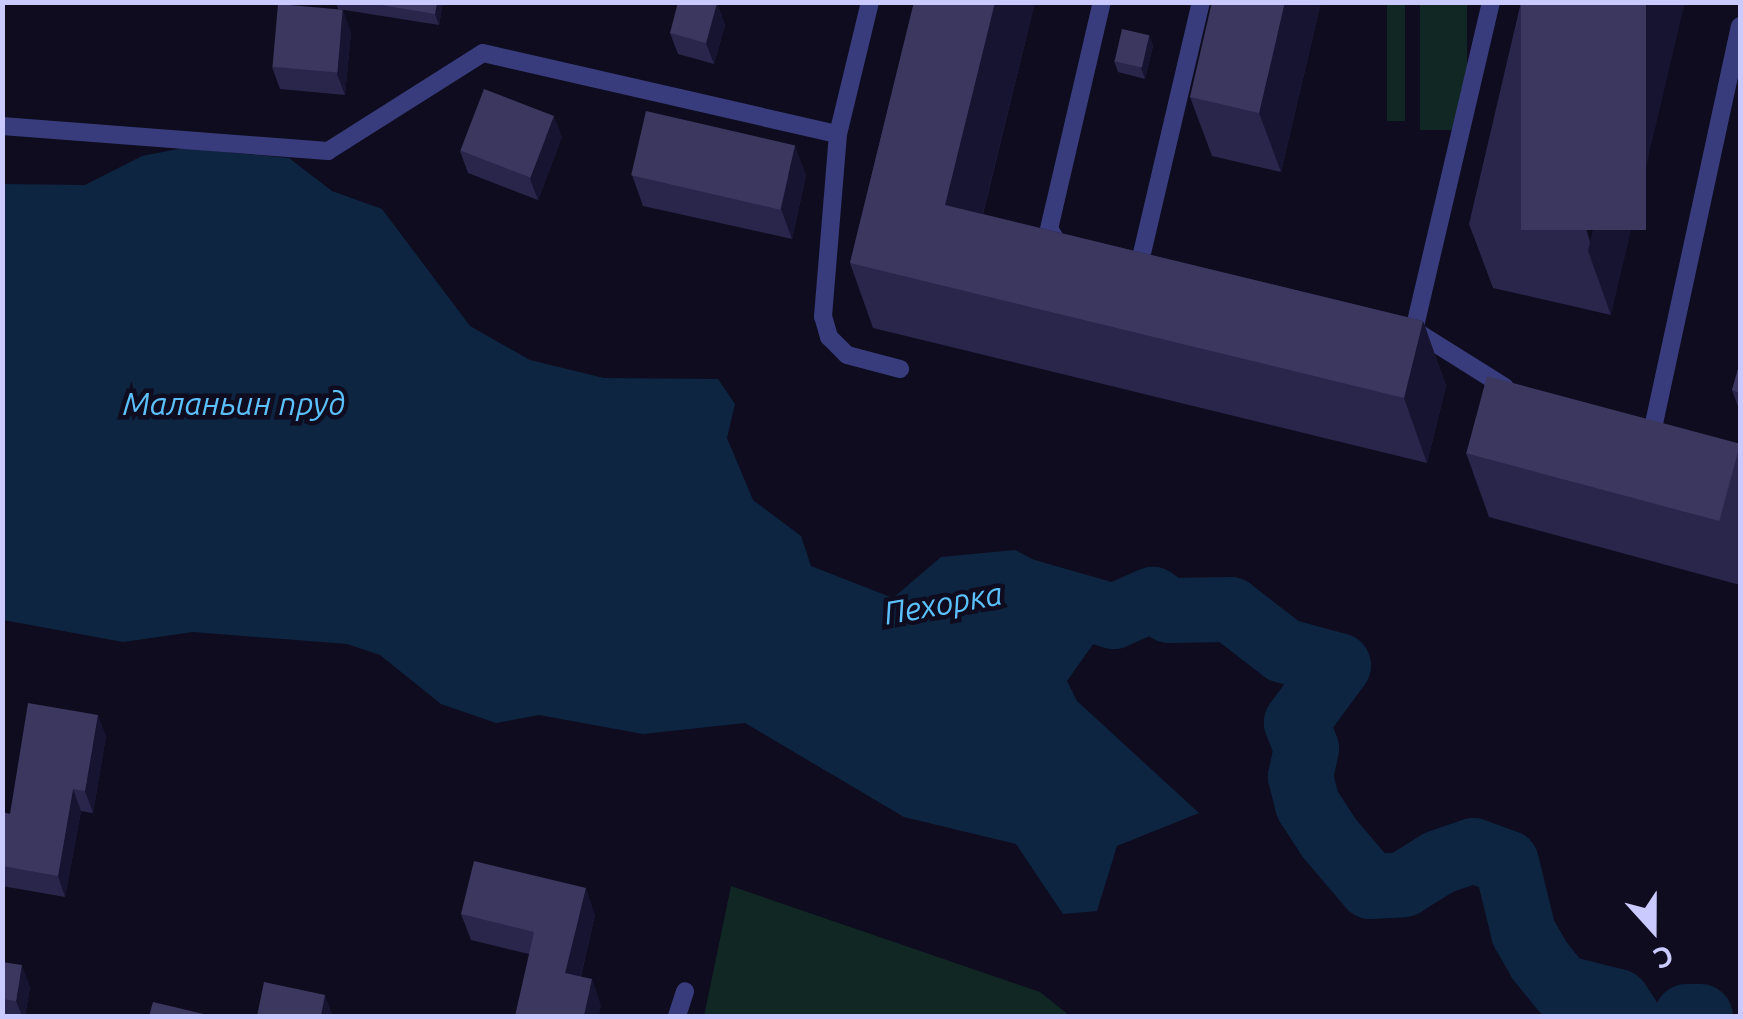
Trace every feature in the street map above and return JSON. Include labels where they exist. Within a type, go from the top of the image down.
[{"type":"lane","points":[[870,2],[838,134],[822,316],[829,337],[846,355],[900,369]]},
{"type":"lane","points":[[1075,251],[1059,247],[1049,229],[1102,2]]},
{"type":"lane","points":[[1176,274],[1131,264],[1201,2]]},
{"type":"lane","points":[[1491,2],[1404,327],[1520,391]]},
{"type":"lane","points":[[1634,422],[1661,430],[1740,26]]},
{"type":"lane","points":[[2,126],[328,151],[483,54],[838,134]]},
{"type":"lane","points":[[677,1016],[685,991]]},
{"type":"green space","points":[[1387,3],[1405,3],[1405,121],[1387,121]]},
{"type":"green space","points":[[1420,3],[1467,3],[1467,130],[1420,130]]},
{"type":"green space","points":[[731,886],[1040,992],[1070,1016],[704,1016]]},
{"type":"water","name":"Маланьин пруд","points":[[183,148],[289,158],[332,191],[382,209],[470,326],[530,360],[604,378],[718,379],[735,404],[727,438],[753,500],[801,536],[811,566],[893,598],[941,557],[1015,550],[1109,599],[1113,616],[1067,681],[1077,701],[1199,813],[1117,846],[1097,911],[1063,914],[1016,844],[904,817],[745,723],[643,734],[539,715],[496,723],[441,704],[380,655],[347,644],[193,632],[123,642],[3,620],[2,184],[85,185],[142,156]]},
{"type":"building","points":[[363,2],[437,2],[435,14]]},
{"type":"building","points":[[678,2],[717,3],[706,43],[670,33]]},
{"type":"building","points":[[914,2],[995,2],[945,205],[1423,321],[1404,398],[850,263]]},
{"type":"building","points":[[1212,2],[1285,2],[1259,113],[1190,97]]},
{"type":"building","points":[[1521,2],[1646,2],[1646,230],[1521,230]]},
{"type":"building","points":[[278,4],[343,10],[337,72],[273,67]]},
{"type":"building","points":[[1122,29],[1149,35],[1142,67],[1115,61]]},
{"type":"building","points":[[484,89],[554,116],[530,177],[460,151]]},
{"type":"building","points":[[646,111],[795,145],[780,210],[631,175]]},
{"type":"building","points":[[1740,362],[1740,393],[1732,390]]},
{"type":"building","points":[[1487,376],[1740,444],[1719,521],[1466,453]]},
{"type":"building","points":[[28,703],[98,715],[85,791],[73,789],[58,876],[2,866],[2,812],[10,814]]},
{"type":"building","points":[[474,861],[586,888],[565,973],[592,979],[584,1016],[515,1016],[534,932],[461,914]]},
{"type":"building","points":[[2,962],[22,965],[16,1001],[2,999]]},
{"type":"building","points":[[264,982],[325,995],[321,1016],[257,1016]]},
{"type":"building","points":[[153,1002],[212,1016],[149,1016]]},
{"type":"waterway","name":"Пехорка","points":[[1026,591],[1113,616],[1152,599],[1169,610],[1230,609],[1283,650],[1338,665],[1296,722],[1306,748],[1300,776],[1307,804],[1329,838],[1370,886],[1403,884],[1438,862],[1473,850],[1506,862],[1523,932],[1539,960],[1561,987],[1617,1001],[1627,1016]]},
{"type":"waterway","name":"Пехорка","points":[[1686,1016],[1700,1016]]}]
